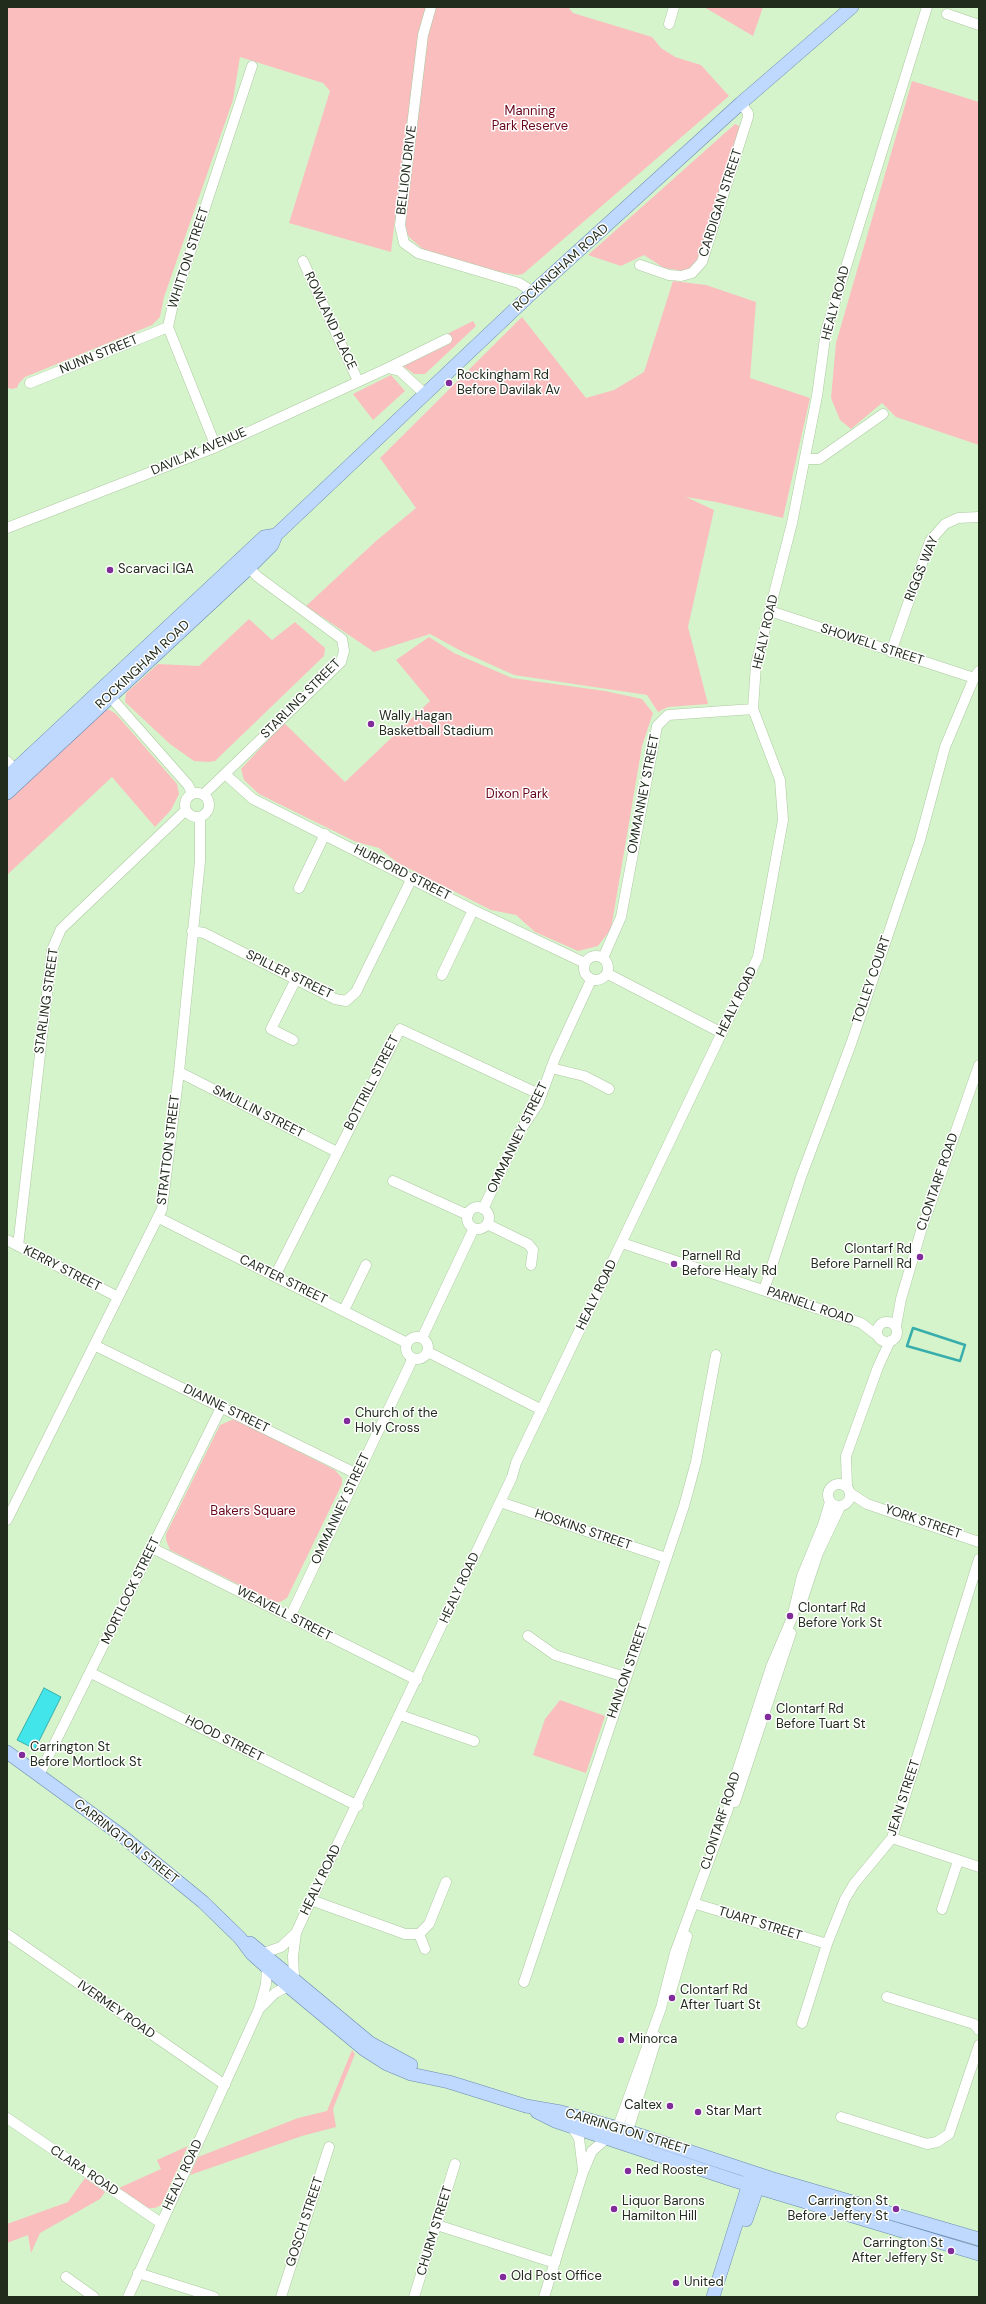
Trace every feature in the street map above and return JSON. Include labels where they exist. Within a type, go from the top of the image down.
[{"type":"main road","name":"ROCKINGHAM ROAD","points":[[7,793],[106,692],[244,564],[264,537],[276,535],[533,292],[741,103],[852,7]]},
{"type":"main road","name":"ROCKINGHAM ROAD","points":[[10,769],[106,692]]},
{"type":"main road","name":"CARRINGTON STREET","points":[[7,1752],[121,1835],[202,1902],[240,1938],[252,1954],[267,1967],[291,1982]]},
{"type":"main road","name":"CARRINGTON STREET","points":[[240,1938],[264,1953],[291,1982],[365,2050],[387,2064],[411,2074],[449,2082],[526,2106],[561,2112],[623,2130],[757,2174],[979,2239]]},
{"type":"main road","name":"CARRINGTON STREET","points":[[526,2106],[555,2121],[753,2187],[979,2254]]},
{"type":"main road","points":[[719,2297],[757,2174]]},
{"type":"main road","points":[[713,2297],[753,2187]]},
{"type":"street","name":"BELLION DRIVE","points":[[431,7],[423,35],[400,224],[404,243],[418,253],[519,283],[533,292]]},
{"type":"street","points":[[669,24],[674,7]]},
{"type":"street","name":"HEALY ROAD","points":[[259,2009],[275,1993],[291,1982],[296,1933],[311,1900],[358,1806],[512,1477],[516,1463],[758,957],[783,820],[780,780],[753,709],[756,664],[792,523],[805,459],[828,324],[927,7]]},
{"type":"street","points":[[947,14],[979,25]]},
{"type":"street","name":"WHITTON STREET","points":[[168,327],[173,304],[252,66]]},
{"type":"street","name":"CARDIGAN STREET","points":[[640,265],[669,276],[681,276],[692,274],[702,262],[748,118],[748,113],[741,103]]},
{"type":"street","name":"ROWLAND PLACE","points":[[303,261],[358,381]]},
{"type":"street","points":[[168,327],[216,447]]},
{"type":"street","name":"NUNN STREET","points":[[30,383],[168,327]]},
{"type":"street","name":"DAVILAK AVENUE","points":[[7,528],[216,447],[388,368],[447,339]]},
{"type":"street","points":[[388,368],[400,371],[425,394]]},
{"type":"street","points":[[805,459],[819,459],[883,414]]},
{"type":"street","name":"RIGGS WAY","points":[[891,652],[930,541],[945,524],[958,518],[979,517]]},
{"type":"street","name":"STARLING STREET","points":[[204,794],[341,662],[344,651],[342,639],[244,564]]},
{"type":"street","name":"SHOWELL STREET","points":[[770,611],[891,652],[976,675]]},
{"type":"street","name":"TOLLEY COURT","points":[[764,1290],[801,1177],[851,1044],[917,848],[945,747],[976,675]]},
{"type":"street","points":[[106,692],[188,785],[192,793]]},
{"type":"street","name":"OMMANNEY STREET","points":[[603,958],[621,917],[657,726],[668,715],[753,709]]},
{"type":"street","name":"HURFORD STREET","points":[[225,774],[253,799],[474,910],[585,963]]},
{"type":"street","points":[[192,793],[204,794],[209,801],[209,809],[200,817],[192,816],[186,810],[185,802],[192,793]]},
{"type":"street","name":"STARLING STREET","points":[[18,1246],[52,950],[61,929],[186,810]]},
{"type":"street","name":"STRATTON STREET","points":[[7,1520],[159,1218],[163,1203],[179,1072],[200,861],[200,817]]},
{"type":"street","points":[[299,888],[325,834]]},
{"type":"street","name":"SPILLER STREET","points":[[192,931],[204,933],[335,998],[346,1000],[356,992],[412,878]]},
{"type":"street","points":[[442,975],[474,910]]},
{"type":"street","points":[[596,956],[603,958],[609,968],[608,974],[604,979],[597,981],[590,980],[586,975],[585,963],[590,958],[596,956]]},
{"type":"street","points":[[608,974],[722,1033]]},
{"type":"street","points":[[293,1040],[271,1029],[296,979]]},
{"type":"street","name":"OMMANNEY STREET","points":[[483,1208],[520,1131],[541,1096],[551,1068],[590,980]]},
{"type":"street","name":"BOTTRILL STREET","points":[[275,1276],[400,1029],[541,1096]]},
{"type":"street","name":"CLONTARF ROAD","points":[[896,1326],[901,1299],[921,1231],[979,1065]]},
{"type":"street","points":[[551,1068],[584,1076],[608,1090]]},
{"type":"street","name":"SMULLIN STREET","points":[[179,1072],[337,1152]]},
{"type":"street","points":[[393,1181],[468,1215]]},
{"type":"street","points":[[477,1207],[483,1208],[488,1213],[489,1219],[487,1224],[483,1228],[474,1228],[468,1220],[468,1215],[477,1207]]},
{"type":"street","name":"CARTER STREET","points":[[159,1218],[407,1343]]},
{"type":"street","points":[[487,1224],[528,1244],[533,1250],[531,1264]]},
{"type":"street","points":[[422,1338],[474,1228]]},
{"type":"street","name":"KERRY STREET","points":[[7,1240],[118,1297]]},
{"type":"street","name":"PARNELL ROAD","points":[[622,1243],[860,1323],[879,1337]]},
{"type":"street","points":[[344,1310],[366,1265]]},
{"type":"street","name":"CLONTARF ROAD","points":[[884,1322],[901,1299]]},
{"type":"street","points":[[845,1464],[850,1498],[843,1505],[830,1502],[828,1493],[836,1484],[845,1464],[848,1448],[878,1367],[890,1341],[897,1335],[896,1326],[892,1322],[884,1322],[878,1328],[878,1367]]},
{"type":"street","name":"PARNELL ROAD","points":[[860,1323],[884,1322]]},
{"type":"street","points":[[414,1337],[422,1338],[428,1344],[428,1352],[421,1358],[413,1358],[407,1352],[407,1343],[414,1337]]},
{"type":"street","points":[[879,1337],[884,1341],[890,1341]]},
{"type":"street","name":"DIANNE STREET","points":[[94,1345],[222,1406],[357,1474]]},
{"type":"street","points":[[428,1352],[542,1410]]},
{"type":"street","name":"HANLON STREET","points":[[524,1982],[684,1506],[696,1462],[716,1355]]},
{"type":"street","name":"OMMANNEY STREET","points":[[290,1617],[413,1358]]},
{"type":"street","name":"MORTLOCK STREET","points":[[39,1775],[91,1673],[222,1406]]},
{"type":"street","points":[[836,1484],[848,1490]]},
{"type":"street","name":"YORK STREET","points":[[848,1490],[867,1504],[979,1542]]},
{"type":"street","name":"HOSKINS STREET","points":[[500,1502],[666,1558]]},
{"type":"street","name":"CLONTARF ROAD","points":[[695,1904],[728,1809],[734,1778],[771,1667],[792,1618],[802,1576],[823,1525],[830,1502]]},
{"type":"street","name":"YORK STREET","points":[[843,1505],[867,1504]]},
{"type":"street","name":"CLONTARF ROAD","points":[[615,2141],[623,2130],[661,2008],[671,1966],[731,1815],[813,1567],[843,1505]]},
{"type":"street","name":"WEAVELL STREET","points":[[152,1548],[416,1680]]},
{"type":"street","name":"JEAN STREET","points":[[802,2023],[827,1944],[849,1891],[892,1838],[979,1559]]},
{"type":"street","points":[[528,1636],[555,1655],[626,1677]]},
{"type":"street","name":"HOOD STREET","points":[[91,1673],[358,1806]]},
{"type":"street","points":[[400,1715],[474,1741]]},
{"type":"street","points":[[892,1838],[979,1867]]},
{"type":"street","points":[[942,1909],[958,1861]]},
{"type":"street","points":[[311,1900],[405,1934],[419,1934],[429,1924],[446,1882]]},
{"type":"street","name":"TUART STREET","points":[[695,1904],[827,1944]]},
{"type":"street","name":"HEALY ROAD","points":[[264,1953],[282,1947],[296,1933]]},
{"type":"street","name":"IVERMEY ROAD","points":[[7,1934],[225,2085]]},
{"type":"street","points":[[419,1934],[425,1949]]},
{"type":"street","name":"HEALY ROAD","points":[[128,2297],[259,2009],[266,1984],[267,1967]]},
{"type":"street","points":[[887,1997],[974,2024],[979,2030]]},
{"type":"street","points":[[841,2117],[927,2144],[937,2142],[948,2134],[979,2045]]},
{"type":"street","name":"CLARA ROAD","points":[[7,2118],[161,2223]]},
{"type":"street","points":[[572,2127],[579,2138],[583,2172]]},
{"type":"street","points":[[544,2297],[583,2172],[592,2151],[615,2141]]},
{"type":"street","name":"GOSCH STREET","points":[[281,2297],[329,2147]]},
{"type":"street","name":"CHURM STREET","points":[[414,2297],[455,2164]]},
{"type":"street","points":[[437,2225],[555,2263]]},
{"type":"street","points":[[138,2273],[214,2297]]},
{"type":"street","points":[[66,2277],[94,2297]]},
{"type":"green space","name":"Manning Park Reserve","points":[[7,7],[568,7],[573,13],[652,37],[661,48],[675,57],[701,65],[729,96],[523,274],[517,275],[495,271],[423,249],[411,239],[407,234],[405,227],[414,150],[404,146],[391,252],[289,223],[330,91],[323,83],[240,57],[233,100],[164,297],[160,317],[152,325],[25,377],[19,383],[17,388],[11,389],[7,387]]},
{"type":"green space","points":[[704,7],[763,7],[753,36]]},
{"type":"green space","points":[[912,81],[979,102],[979,445],[896,417],[882,403],[851,429],[840,420],[831,398],[836,343]]},
{"type":"green space","points":[[735,124],[741,127],[697,260],[691,267],[684,271],[664,268],[644,255],[621,266],[588,255]]},
{"type":"green space","points":[[673,281],[706,285],[756,302],[750,378],[810,398],[783,518],[716,502],[686,497],[714,510],[688,627],[708,704],[668,707],[658,712],[647,695],[514,675],[463,652],[430,634],[374,652],[306,606],[376,541],[416,508],[380,458],[522,317],[586,398],[614,390],[644,372]]},
{"type":"green space","points":[[473,321],[476,326],[425,374],[414,374],[403,366],[451,343],[447,334]]},
{"type":"green space","points":[[391,375],[405,391],[373,420],[353,394]]},
{"type":"green space","points":[[249,619],[272,640],[295,622],[325,648],[324,656],[215,761],[194,761],[170,744],[125,702],[126,693],[158,664],[199,666]]},
{"type":"green space","name":"Dixon Park","points":[[429,637],[454,653],[512,678],[605,691],[642,699],[653,713],[642,746],[611,929],[598,946],[578,951],[535,932],[516,915],[491,910],[398,863],[379,848],[356,842],[259,794],[244,780],[241,769],[284,723],[345,782],[430,701],[396,660]]},
{"type":"green space","points":[[102,709],[110,710],[116,714],[177,784],[179,794],[171,810],[155,827],[112,777],[7,875],[7,799]]},
{"type":"green space","name":"Bakers Square","points":[[234,1419],[335,1470],[342,1478],[342,1484],[287,1598],[276,1603],[170,1550],[166,1540],[166,1534],[220,1425]]},
{"type":"green space","points":[[560,1700],[605,1716],[586,1773],[533,1755],[545,1719]]},
{"type":"green space","points":[[352,2050],[355,2054],[333,2109],[336,2127],[302,2136],[190,2175],[198,2157],[298,2118],[327,2111]]},
{"type":"green space","points":[[188,2146],[161,2205],[155,2208],[148,2208],[119,2188],[161,2169],[157,2160]]},
{"type":"green space","points":[[85,2178],[105,2192],[100,2199],[40,2233],[31,2253],[28,2235],[7,2243],[7,2224],[68,2202]]},
{"type":"water","points":[[44,1688],[61,1697],[35,1749],[17,1740]]},
{"type":"waterway","points":[[913,1328],[965,1345],[960,1361],[907,1346],[913,1328]]},
{"type":"place","name":"Rockingham Rd Before Davilak Av","points":[[449,383]]},
{"type":"place","name":"Scarvaci IGA","points":[[110,570]]},
{"type":"place","name":"Wally Hagan Basketball Stadium","points":[[371,724]]},
{"type":"place","name":"Clontarf Rd Before Parnell Rd","points":[[920,1257]]},
{"type":"place","name":"Parnell Rd Before Healy Rd","points":[[674,1264]]},
{"type":"place","name":"Church of the Holy Cross","points":[[347,1421]]},
{"type":"place","name":"Clontarf Rd Before York St","points":[[790,1616]]},
{"type":"place","name":"Clontarf Rd Before Tuart St","points":[[768,1717]]},
{"type":"place","name":"Carrington St Before Mortlock St","points":[[22,1755]]},
{"type":"place","name":"Clontarf Rd After Tuart St","points":[[672,1998]]},
{"type":"place","name":"Minorca","points":[[621,2040]]},
{"type":"place","name":"Caltex","points":[[670,2106]]},
{"type":"place","name":"Star Mart","points":[[698,2112]]},
{"type":"place","name":"Red Rooster","points":[[628,2171]]},
{"type":"place","name":"Liquor Barons Hamilton Hill","points":[[614,2209]]},
{"type":"place","name":"Carrington St Before Jeffery St","points":[[896,2209]]},
{"type":"place","name":"Carrington St After Jeffery St","points":[[951,2251]]},
{"type":"place","name":"Old Post Office","points":[[503,2277]]},
{"type":"place","name":"United","points":[[676,2283]]}]
